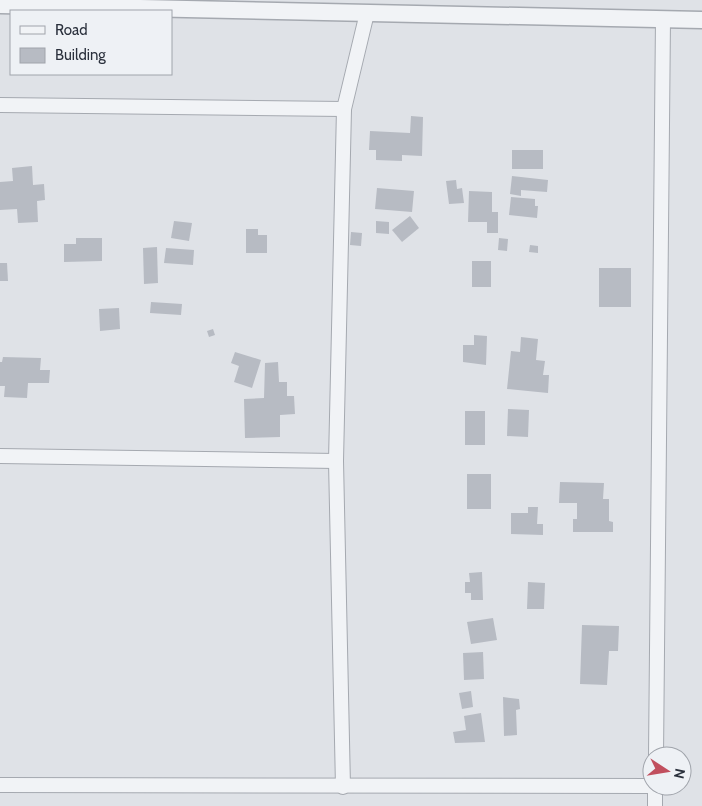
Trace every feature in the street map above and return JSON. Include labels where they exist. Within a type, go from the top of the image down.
[{"type":"street","points":[[0,5],[702,20]]},
{"type":"street","points":[[343,787],[336,460],[344,109],[367,13]]},
{"type":"street","points":[[656,746],[663,19]]},
{"type":"street","points":[[0,105],[344,109]]},
{"type":"street","points":[[0,456],[336,460]]},
{"type":"street","points":[[0,785],[642,786]]},
{"type":"building","points":[[411,116],[423,117],[422,156],[402,155],[402,161],[376,160],[376,150],[369,150],[370,131],[410,133]]},
{"type":"building","points":[[512,150],[543,150],[543,169],[512,169]]},
{"type":"building","points":[[32,166],[33,185],[44,184],[45,200],[37,201],[38,222],[18,223],[17,209],[0,210],[0,182],[13,181],[12,168]]},
{"type":"building","points":[[512,176],[548,180],[547,192],[521,190],[521,196],[510,194]]},
{"type":"building","points":[[456,180],[457,189],[462,188],[464,203],[449,204],[446,181]]},
{"type":"building","points":[[377,188],[414,191],[412,212],[375,209]]},
{"type":"building","points":[[469,191],[492,192],[492,212],[498,212],[498,233],[487,233],[487,222],[468,222]]},
{"type":"building","points":[[511,197],[535,199],[535,206],[538,206],[537,218],[509,215]]},
{"type":"building","points":[[410,216],[419,228],[402,242],[392,230]]},
{"type":"building","points":[[174,221],[192,223],[189,241],[171,238]]},
{"type":"building","points":[[376,221],[389,222],[389,234],[376,233]]},
{"type":"building","points":[[246,229],[258,229],[258,235],[267,235],[267,253],[246,253]]},
{"type":"building","points":[[351,232],[362,233],[361,246],[350,245]]},
{"type":"building","points":[[76,238],[102,238],[102,261],[64,262],[64,244],[76,244]]},
{"type":"building","points":[[499,238],[508,239],[507,251],[498,250]]},
{"type":"building","points":[[530,245],[538,246],[538,253],[529,252]]},
{"type":"building","points":[[157,247],[158,283],[144,284],[143,248]]},
{"type":"building","points":[[166,248],[194,250],[193,265],[164,263]]},
{"type":"building","points":[[472,261],[491,261],[491,287],[472,287]]},
{"type":"building","points":[[0,263],[7,263],[8,281],[0,281]]},
{"type":"building","points":[[599,268],[631,268],[631,307],[599,307]]},
{"type":"building","points":[[151,302],[182,304],[181,315],[150,313]]},
{"type":"building","points":[[119,308],[120,329],[100,331],[99,309]]},
{"type":"building","points":[[213,329],[215,335],[209,337],[207,331]]},
{"type":"building","points":[[474,335],[487,336],[486,365],[463,362],[463,345],[474,345]]},
{"type":"building","points":[[521,337],[538,339],[536,360],[545,361],[543,375],[549,375],[548,393],[507,389],[511,351],[520,352]]},
{"type":"building","points":[[235,352],[261,360],[252,388],[234,382],[239,366],[231,363]]},
{"type":"building","points":[[3,357],[41,358],[40,370],[50,370],[49,383],[28,383],[27,398],[4,397],[5,386],[0,386],[0,362],[2,362]]},
{"type":"building","points":[[278,362],[279,382],[287,382],[287,396],[294,396],[295,414],[280,415],[280,437],[245,438],[244,399],[264,398],[265,363]]},
{"type":"building","points":[[508,409],[529,410],[528,437],[507,436]]},
{"type":"building","points":[[465,411],[485,411],[485,445],[465,445]]},
{"type":"building","points":[[467,474],[491,474],[491,509],[467,509]]},
{"type":"building","points":[[560,482],[604,483],[603,499],[609,499],[609,521],[613,522],[613,532],[573,532],[573,519],[577,519],[577,503],[559,503]]},
{"type":"building","points":[[528,507],[538,507],[537,524],[543,524],[543,535],[511,534],[511,513],[528,513]]},
{"type":"building","points":[[482,572],[483,600],[471,600],[471,593],[465,593],[465,582],[470,582],[469,573]]},
{"type":"building","points":[[528,582],[545,583],[544,609],[527,609]]},
{"type":"building","points":[[493,618],[497,640],[471,644],[467,622]]},
{"type":"building","points":[[582,625],[619,626],[618,651],[609,651],[607,685],[580,684]]},
{"type":"building","points":[[483,652],[484,679],[464,680],[463,653]]},
{"type":"building","points":[[471,691],[473,707],[462,709],[459,693]]},
{"type":"building","points":[[503,697],[519,699],[520,709],[516,710],[517,735],[504,736]]},
{"type":"building","points":[[481,713],[485,742],[455,743],[453,732],[466,730],[464,716]]}]
